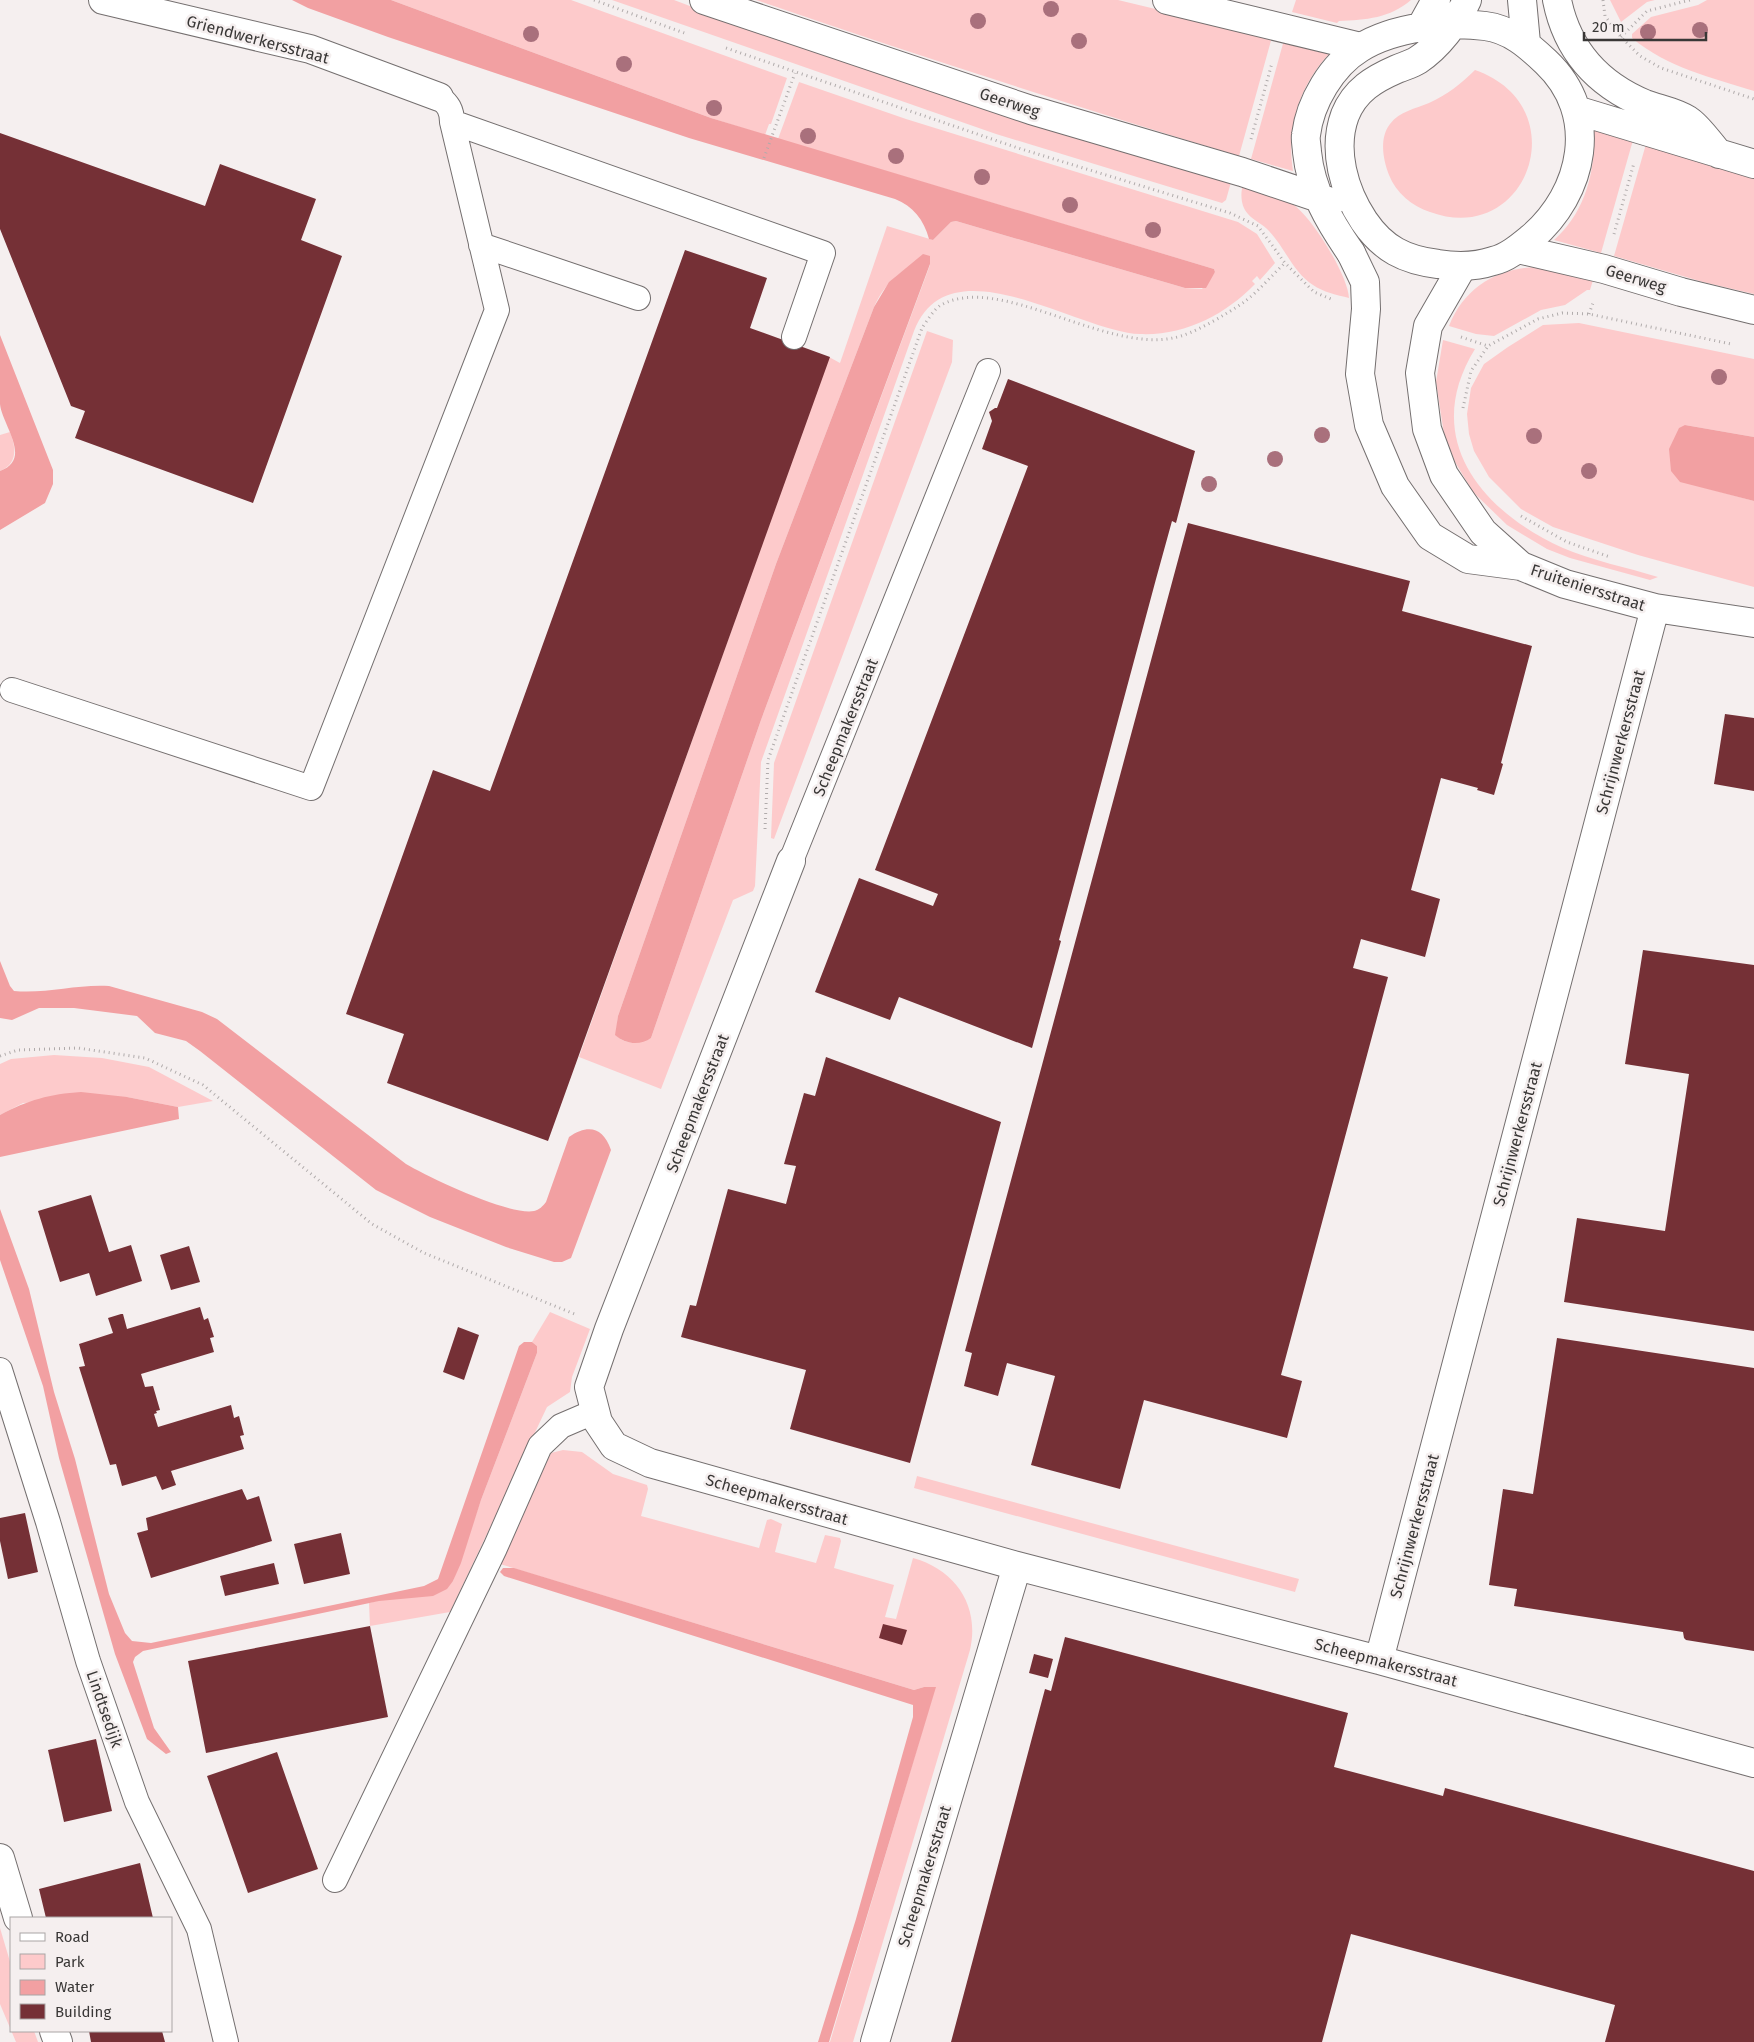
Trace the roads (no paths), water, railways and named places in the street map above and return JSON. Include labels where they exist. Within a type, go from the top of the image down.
[{"type":"street","name":"Griendwerkersstraat","points":[[103,0],[310,49],[439,97]]},
{"type":"street","name":"Geerweg","points":[[704,0],[1031,110],[1242,172],[1318,199],[1357,210]]},
{"type":"street","points":[[1167,0],[1361,47]]},
{"type":"street","points":[[1421,27],[1436,0]]},
{"type":"street","name":"Fruiteniersstraat","points":[[1467,0],[1453,24],[1433,47],[1417,60],[1371,81],[1355,96],[1345,115],[1339,138],[1340,161],[1347,186],[1357,210],[1376,237],[1395,252],[1424,262],[1462,267],[1496,261],[1518,249],[1544,227],[1561,204],[1571,186],[1580,158],[1581,132],[1576,110],[1566,88],[1554,70],[1526,43],[1507,32],[1491,27],[1464,23],[1453,24],[1421,27],[1391,35],[1361,47],[1342,62],[1323,86],[1312,110],[1306,136],[1309,171],[1318,199],[1332,227],[1351,253],[1365,282],[1366,309],[1360,374],[1369,425],[1395,486],[1430,536],[1468,559],[1521,566],[1565,584],[1655,608],[1754,623]]},
{"type":"street","points":[[1522,0],[1526,43]]},
{"type":"street","points":[[1557,0],[1561,19],[1577,53],[1601,79],[1634,99],[1647,119]]},
{"type":"street","points":[[1576,110],[1647,119],[1719,154],[1754,164]]},
{"type":"street","name":"Geerweg","points":[[1518,249],[1604,268],[1681,292],[1754,310]]},
{"type":"street","name":"Fruiteniersstraat","points":[[1462,267],[1428,326],[1420,373],[1427,429],[1444,475],[1483,532],[1521,566]]},
{"type":"street","name":"Schrijnwerkersstraat","points":[[1379,1660],[1655,608]]},
{"type":"street","name":"Scheepmakersstraat","points":[[791,861],[609,1328],[589,1387],[598,1422],[614,1446],[650,1463],[1017,1566],[1379,1660],[1754,1763]]},
{"type":"street","name":"Scheepmakersstraat","points":[[875,2042],[1017,1566]]},
{"type":"street","points":[[0,1858],[18,1917]]},
{"type":"lane","points":[[12,690],[311,788],[497,310],[452,122],[452,112],[447,103],[439,97]]},
{"type":"lane","points":[[452,122],[824,254],[794,337]]},
{"type":"lane","points":[[481,245],[638,298]]},
{"type":"lane","name":"Scheepmakersstraat","points":[[791,861],[988,371]]},
{"type":"lane","name":"Lindtsedijk","points":[[0,1370],[48,1522],[88,1661],[137,1802],[199,1929],[226,2042]]},
{"type":"lane","points":[[335,1880],[494,1548],[540,1446],[561,1426],[596,1411]]},
{"type":"water","points":[[292,0],[391,0],[711,118],[1214,269],[1215,272],[1206,288],[1185,288],[956,221],[951,222],[933,240],[929,239],[917,215],[895,199],[689,138],[388,37],[308,8]]},
{"type":"water","points":[[923,254],[930,256],[930,264],[761,720],[651,1038],[637,1043],[628,1042],[615,1035],[618,1016],[776,564],[874,307],[889,282]]},
{"type":"water","points":[[0,335],[53,470],[53,484],[45,503],[0,530],[0,471],[10,466],[15,450],[0,404]]},
{"type":"water","points":[[1685,425],[1754,437],[1754,501],[1680,482],[1671,471],[1669,449],[1679,428]]},
{"type":"water","points":[[0,961],[10,986],[14,991],[26,992],[85,986],[109,986],[202,1012],[217,1019],[406,1164],[450,1186],[507,1208],[534,1211],[541,1208],[546,1202],[569,1137],[582,1130],[589,1129],[599,1132],[608,1142],[611,1150],[571,1258],[562,1262],[554,1262],[506,1247],[430,1217],[376,1190],[200,1051],[186,1041],[155,1033],[137,1016],[74,1008],[39,1008],[12,1020],[0,1018]]},
{"type":"water","points":[[81,1092],[127,1097],[178,1107],[179,1119],[0,1157],[0,1115],[20,1105],[39,1099],[59,1094]]},
{"type":"water","points":[[0,1209],[29,1289],[54,1392],[75,1459],[109,1594],[125,1633],[132,1641],[151,1643],[424,1586],[438,1579],[519,1346],[524,1342],[532,1342],[537,1346],[537,1353],[481,1500],[461,1563],[447,1589],[433,1596],[379,1601],[143,1651],[135,1657],[133,1662],[154,1728],[171,1752],[166,1754],[147,1739],[115,1654],[59,1458],[43,1386],[0,1260]]},
{"type":"water","points":[[503,1568],[514,1568],[914,1690],[924,1687],[936,1687],[829,2042],[818,2042],[856,1919],[913,1717],[913,1705],[504,1576],[500,1572]]}]
